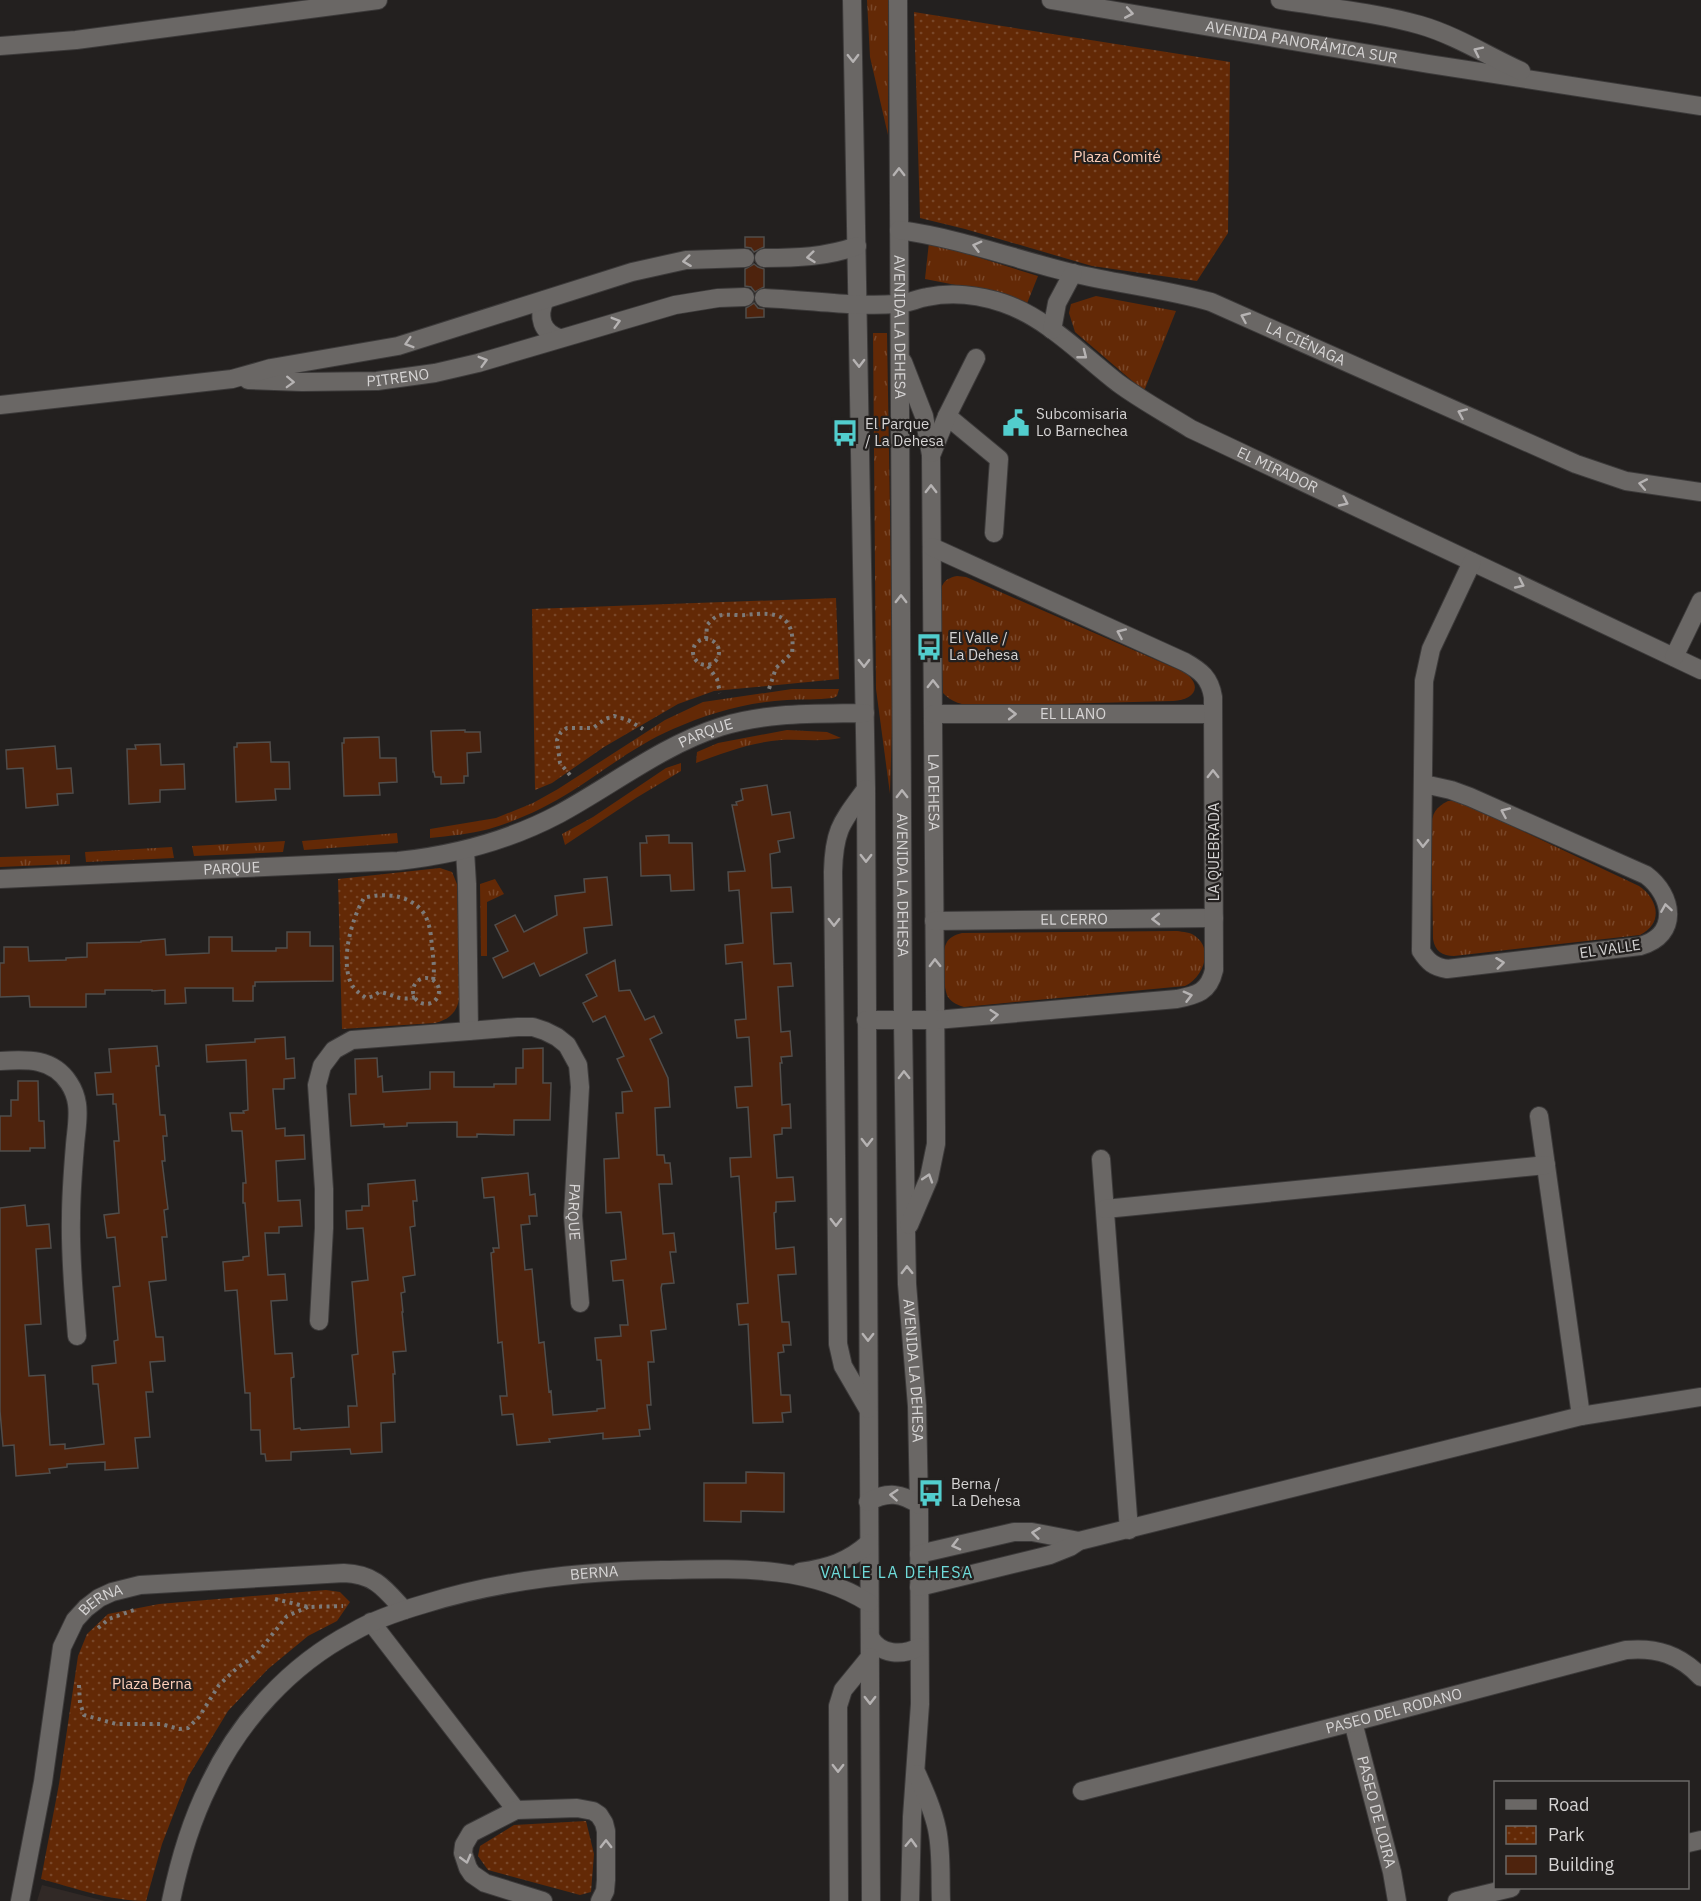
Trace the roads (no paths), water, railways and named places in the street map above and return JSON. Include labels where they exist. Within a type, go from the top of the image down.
[{"type":"street","points":[[0,46],[86,39],[378,0]]},
{"type":"street","points":[[852,0],[866,789],[871,1901]]},
{"type":"street","name":"AVENIDA LA DEHESA","points":[[898,0],[903,1020],[907,1284],[917,1406],[919,1505],[920,1704],[912,1817],[910,1901]]},
{"type":"street","name":"AVENIDA PANORÁMICA SUR","points":[[1051,0],[1701,106]]},
{"type":"street","name":"AVENIDA PANORÁMICA SUR","points":[[1280,0],[1392,18],[1420,25],[1438,31],[1550,83]]},
{"type":"street","name":"LA CIÉNAGA","points":[[899,230],[946,238],[1073,273],[1167,291],[1210,302],[1576,464],[1626,481],[1701,492]]},
{"type":"street","name":"PITRENO","points":[[232,379],[271,368],[398,346],[658,265],[694,260],[808,258],[857,246]]},
{"type":"street","points":[[1052,330],[1057,303],[1073,273]]},
{"type":"street","name":"EL MIRADOR","points":[[858,304],[899,304],[930,296],[968,296],[1005,304],[1031,316],[1052,330],[1121,385],[1191,429],[1701,670]]},
{"type":"street","name":"PITRENO","points":[[0,405],[232,379],[339,382],[406,378],[457,369],[675,305],[718,298],[746,297]]},
{"type":"street","points":[[764,298],[858,304]]},
{"type":"street","points":[[545,300],[540,315],[542,324],[552,336],[559,338]]},
{"type":"street","name":"LA DEHESA","points":[[899,352],[924,416],[931,455],[936,1020],[936,1144],[929,1178],[906,1232]]},
{"type":"street","points":[[931,455],[947,416],[976,358]]},
{"type":"street","points":[[947,416],[999,459],[994,533]]},
{"type":"street","name":"LA QUEBRADA","points":[[866,1020],[936,1020],[1190,996],[1201,992],[1212,981],[1214,970],[1213,697],[1209,680],[1197,668],[932,548]]},
{"type":"street","name":"EL VALLE","points":[[1424,784],[1470,797],[1646,874],[1660,888],[1667,904],[1667,925],[1664,933],[1650,944],[1640,946],[1447,969],[1431,964],[1421,951],[1423,699],[1427,663],[1437,636],[1472,562]]},
{"type":"street","points":[[1674,657],[1701,601]]},
{"type":"street","name":"PARQUE","points":[[0,879],[431,858],[465,851],[525,831],[679,744],[738,721],[768,716],[865,713]]},
{"type":"street","name":"EL LLANO","points":[[933,714],[1213,714]]},
{"type":"street","points":[[866,789],[838,831],[834,848],[833,884],[838,1344],[843,1366],[868,1409]]},
{"type":"street","points":[[465,851],[469,1030]]},
{"type":"street","name":"EL CERRO","points":[[934,921],[1214,918]]},
{"type":"street","name":"PARQUE","points":[[319,1321],[324,1189],[317,1085],[322,1066],[334,1050],[352,1040],[469,1030],[525,1027],[545,1031],[567,1045],[578,1065],[580,1087],[573,1216],[580,1303]]},
{"type":"street","points":[[0,1060],[30,1059],[53,1066],[62,1074],[75,1094],[78,1118],[72,1186],[71,1249],[77,1336]]},
{"type":"street","points":[[1539,1116],[1581,1416]]},
{"type":"street","points":[[1101,1159],[1129,1530]]},
{"type":"street","points":[[1105,1209],[1546,1165]]},
{"type":"street","points":[[919,1587],[1050,1556],[1079,1541],[1581,1416],[1701,1398]]},
{"type":"street","points":[[868,1502],[878,1496],[900,1494],[919,1505]]},
{"type":"street","points":[[919,1554],[1014,1532],[1032,1532],[1079,1541]]},
{"type":"street","name":"BERNA","points":[[171,1901],[183,1855],[208,1785],[244,1725],[267,1699],[306,1662],[371,1622],[446,1597],[488,1587],[573,1574],[698,1570],[790,1574],[840,1564],[869,1543]]},
{"type":"street","name":"BERNA","points":[[20,1901],[43,1782],[62,1647],[75,1620],[99,1598],[140,1585],[350,1573],[368,1576],[376,1581],[404,1610]]},
{"type":"street","name":"BERNA","points":[[790,1574],[843,1588],[869,1604]]},
{"type":"street","points":[[371,1622],[516,1810]]},
{"type":"street","points":[[870,1637],[878,1647],[889,1652],[906,1652],[919,1647]]},
{"type":"street","name":"PASEO DEL RODANO","points":[[1082,1791],[1633,1649],[1654,1649],[1667,1653],[1681,1659],[1701,1677]]},
{"type":"street","points":[[839,1901],[838,1706],[843,1690],[870,1657]]},
{"type":"street","name":"PASEO DE LOIRA","points":[[1353,1722],[1392,1872],[1396,1901]]},
{"type":"street","name":"AVENIDA LA DEHESA","points":[[916,1771],[930,1804],[936,1828],[939,1847],[940,1901]]},
{"type":"street","points":[[543,1901],[485,1882],[472,1874],[464,1861],[463,1853],[464,1845],[471,1833],[516,1810],[585,1808],[599,1815],[606,1831],[606,1880],[600,1901]]},
{"type":"street","points":[[1457,1901],[1503,1889]]},
{"type":"place","name":"Subcomisaria Lo Barnechea","points":[[1016,423]]},
{"type":"place","name":"El Parque / La Dehesa","points":[[845,433]]},
{"type":"place","name":"El Valle / La Dehesa","points":[[929,647]]},
{"type":"place","name":"Berna / La Dehesa","points":[[931,1493]]},
{"type":"district","name":"VALLE LA DEHESA","points":[[897,1572]]},
{"type":"park label","name":"Plaza Comité","points":[[1117,157]]},
{"type":"park label","name":"Plaza Berna","points":[[152,1684]]}]
